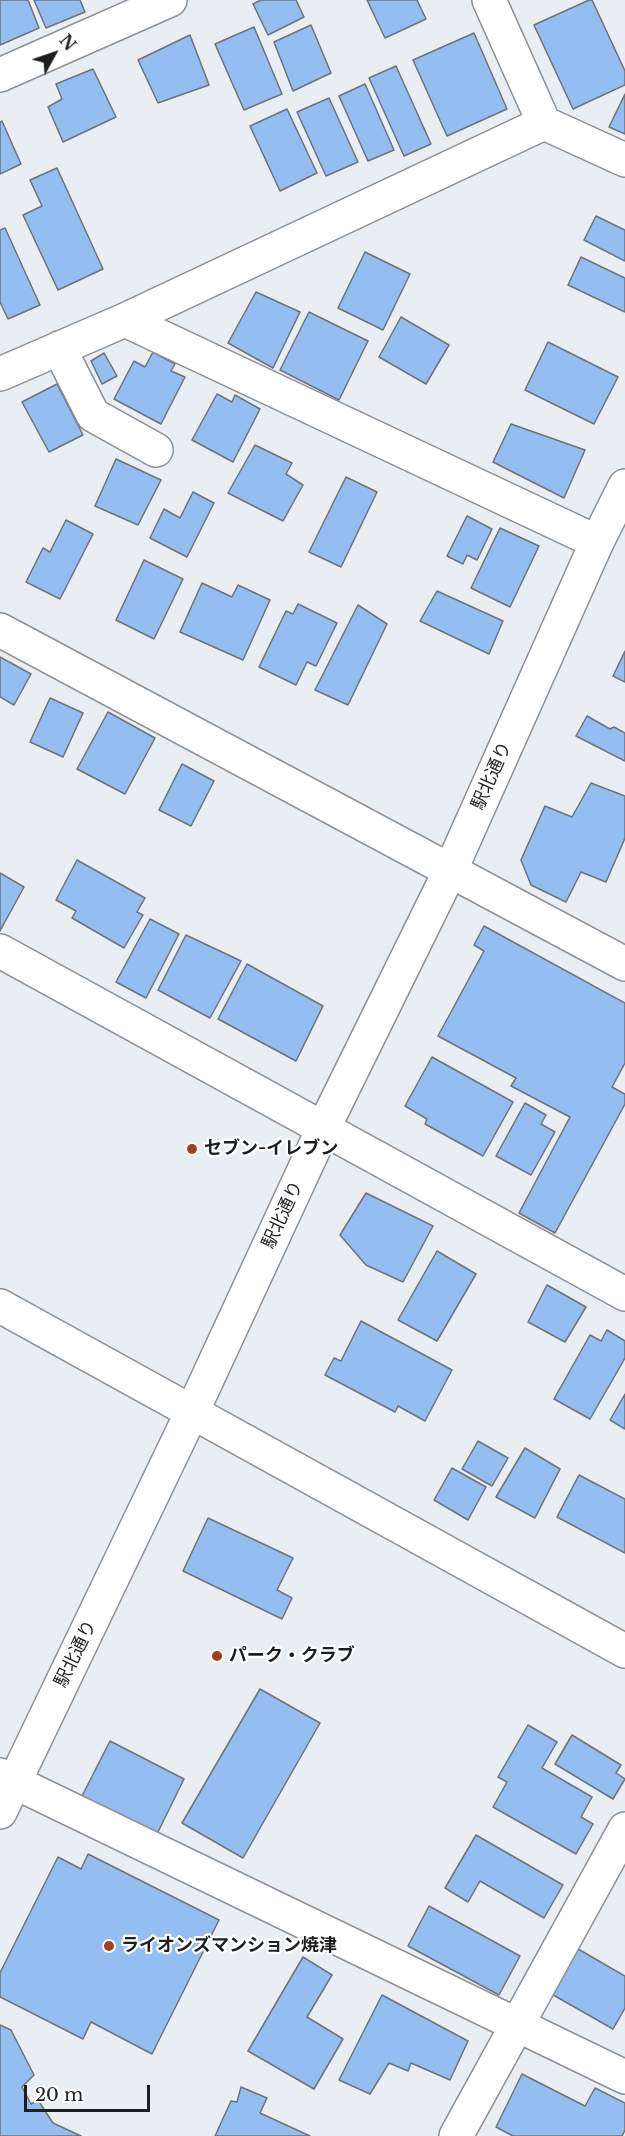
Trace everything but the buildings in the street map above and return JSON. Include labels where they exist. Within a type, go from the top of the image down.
[{"type":"street","points":[[0,75],[170,0]]},
{"type":"street","points":[[489,0],[544,123],[625,160]]},
{"type":"street","points":[[0,374],[125,320],[544,123]]},
{"type":"street","points":[[125,320],[597,542]]},
{"type":"street","points":[[59,348],[93,415],[156,450]]},
{"type":"street","name":"駅北通り","points":[[0,1812],[7,1779],[192,1412],[324,1127],[451,870],[597,542],[625,486]]},
{"type":"street","points":[[0,630],[625,964]]},
{"type":"street","points":[[0,951],[625,1294]]},
{"type":"street","points":[[0,1306],[625,1651]]},
{"type":"street","points":[[7,1779],[625,2078]]},
{"type":"street","points":[[456,2136],[625,1829]]},
{"type":"place","name":"セブン-イレブン","points":[[192,1149]]},
{"type":"place","name":"パーク・クラブ","points":[[217,1656]]},
{"type":"place","name":"ライオンズマンション焼津","points":[[109,1946]]}]
